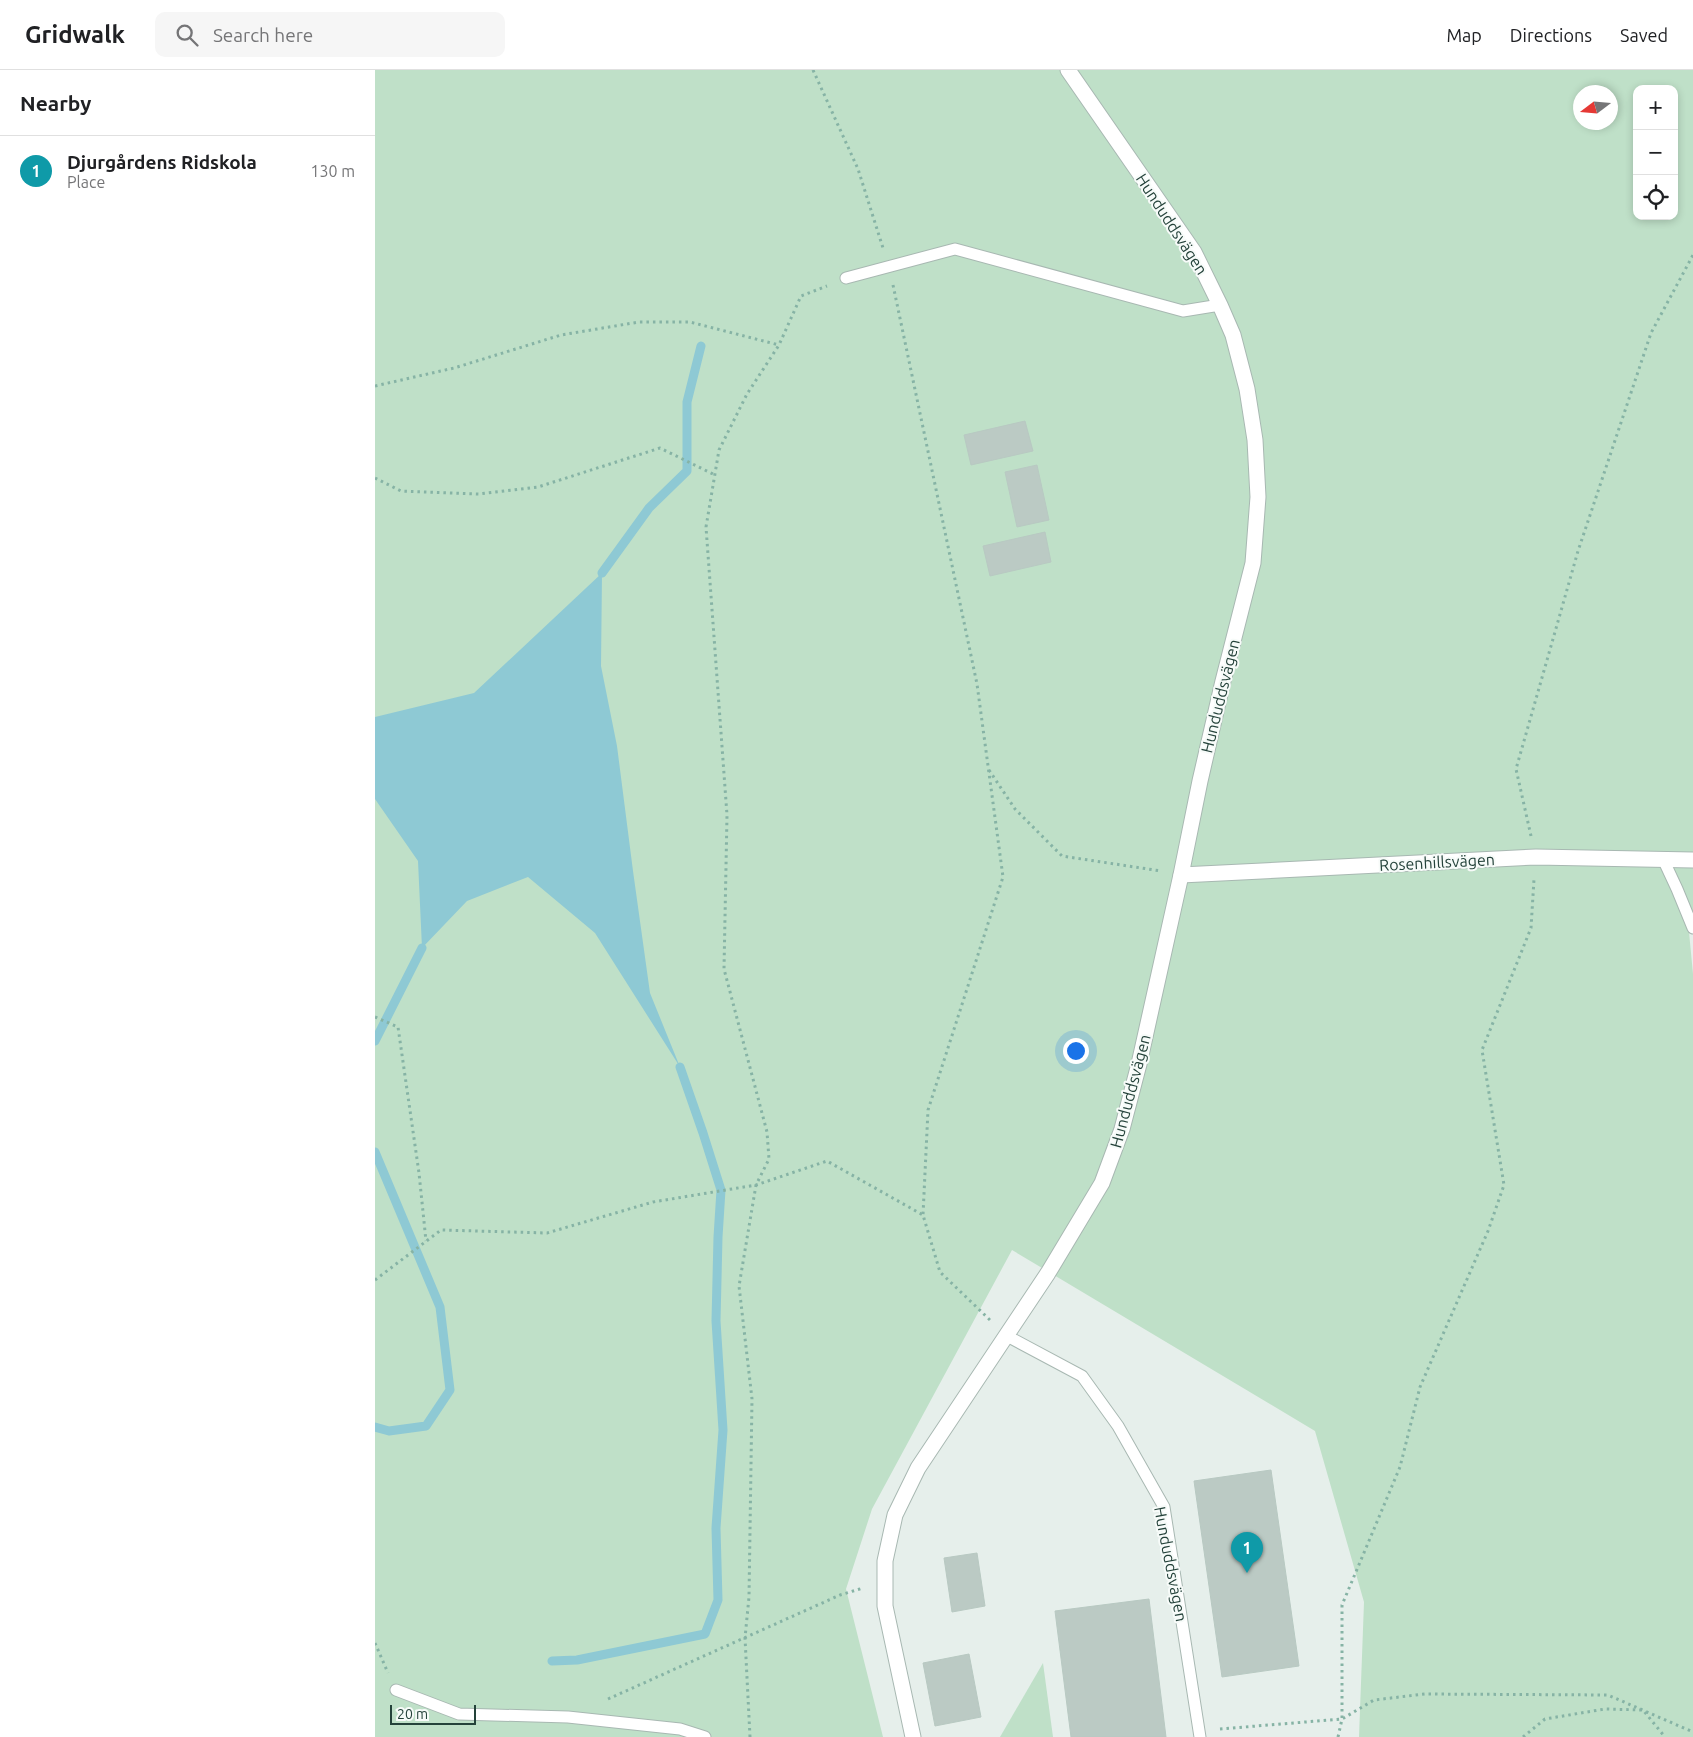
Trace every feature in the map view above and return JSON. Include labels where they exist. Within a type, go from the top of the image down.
[{"type":"street","name":"Hunduddsvägen","points":[[913,1737],[885,1606],[885,1562],[895,1514],[918,1468],[1048,1273],[1102,1183],[1122,1129],[1139,1064],[1202,772],[1253,563],[1258,497],[1255,440],[1247,389],[1233,335],[1194,252],[1068,70]]},
{"type":"street","name":"Rosenhillsvägen","points":[[1181,875],[1536,858],[1693,860]]},
{"type":"lane","points":[[846,278],[955,249],[1183,311],[1220,305]]},
{"type":"lane","points":[[1663,859],[1693,928]]},
{"type":"lane","name":"Hunduddsvägen","points":[[1007,1336],[1082,1376],[1118,1426],[1164,1507],[1200,1734]]},
{"type":"lane","points":[[396,1690],[459,1714],[568,1717],[680,1729],[705,1737]]},
{"type":"path","points":[[813,70],[858,169],[889,266],[977,684],[1003,877],[928,1110],[923,1215],[940,1272],[1007,1336]]},
{"type":"path","points":[[1338,1737],[1342,1719],[1342,1605],[1400,1467],[1420,1387],[1488,1231],[1504,1185],[1482,1050],[1531,928],[1536,858],[1516,769],[1578,551],[1651,333],[1693,255]]},
{"type":"path","points":[[751,1737],[745,1638],[749,1597],[753,1399],[739,1286],[756,1184],[769,1159],[767,1132],[724,969],[727,815],[706,526],[719,450],[747,394],[779,345],[801,296],[846,278]]},
{"type":"path","points":[[375,386],[454,368],[561,335],[639,322],[690,322],[779,345]]},
{"type":"path","points":[[375,478],[401,490],[479,494],[538,487],[660,448],[715,475]]},
{"type":"path","points":[[988,768],[1015,809],[1062,856],[1181,875]]},
{"type":"path","points":[[376,1017],[397,1027],[419,1173],[426,1241]]},
{"type":"path","points":[[375,1280],[441,1230],[547,1233],[653,1202],[756,1184],[827,1161],[923,1215]]},
{"type":"path","points":[[603,1701],[840,1595],[885,1581]]},
{"type":"path","points":[[375,1643],[396,1690]]},
{"type":"path","points":[[1200,1734],[1342,1719],[1374,1700],[1425,1694],[1608,1695],[1693,1732]]},
{"type":"path","points":[[1523,1737],[1545,1719],[1605,1709],[1643,1710],[1665,1737]]},
{"type":"green space","points":[[375,70],[1693,70],[1693,932],[1689,932],[1693,974],[1693,1737],[1359,1737],[1364,1602],[1315,1431],[1012,1250],[872,1509],[846,1589],[883,1737],[375,1737]]},
{"type":"green space","points":[[1043,1663],[1053,1737],[1000,1737]]},
{"type":"water","points":[[602,573],[601,666],[617,746],[650,993],[680,1067],[595,933],[528,877],[467,901],[422,948],[418,861],[375,799],[375,717],[474,693]]},
{"type":"building","points":[[1025,421],[1033,451],[971,465],[964,435]]},
{"type":"building","points":[[1037,465],[1049,520],[1017,527],[1005,472]]},
{"type":"building","points":[[1045,532],[1051,562],[990,576],[983,546]]},
{"type":"building","points":[[1271,1470],[1299,1666],[1222,1677],[1194,1481]]},
{"type":"building","points":[[977,1553],[985,1606],[952,1612],[944,1558]]},
{"type":"building","points":[[1149,1599],[1166,1737],[1071,1737],[1055,1611]]},
{"type":"building","points":[[969,1654],[981,1717],[935,1726],[923,1663]]},
{"type":"waterway","points":[[602,573],[649,508],[687,471],[687,402],[701,346]]},
{"type":"waterway","points":[[375,1041],[422,948]]},
{"type":"waterway","points":[[552,1661],[577,1660],[705,1634],[718,1600],[716,1528],[723,1430],[716,1321],[721,1190],[680,1067]]},
{"type":"waterway","points":[[375,1152],[440,1307],[450,1390],[426,1426],[389,1431],[375,1427]]},
{"type":"place","name":"Djurgårdens Ridskola","points":[[1247,1573]]}]
